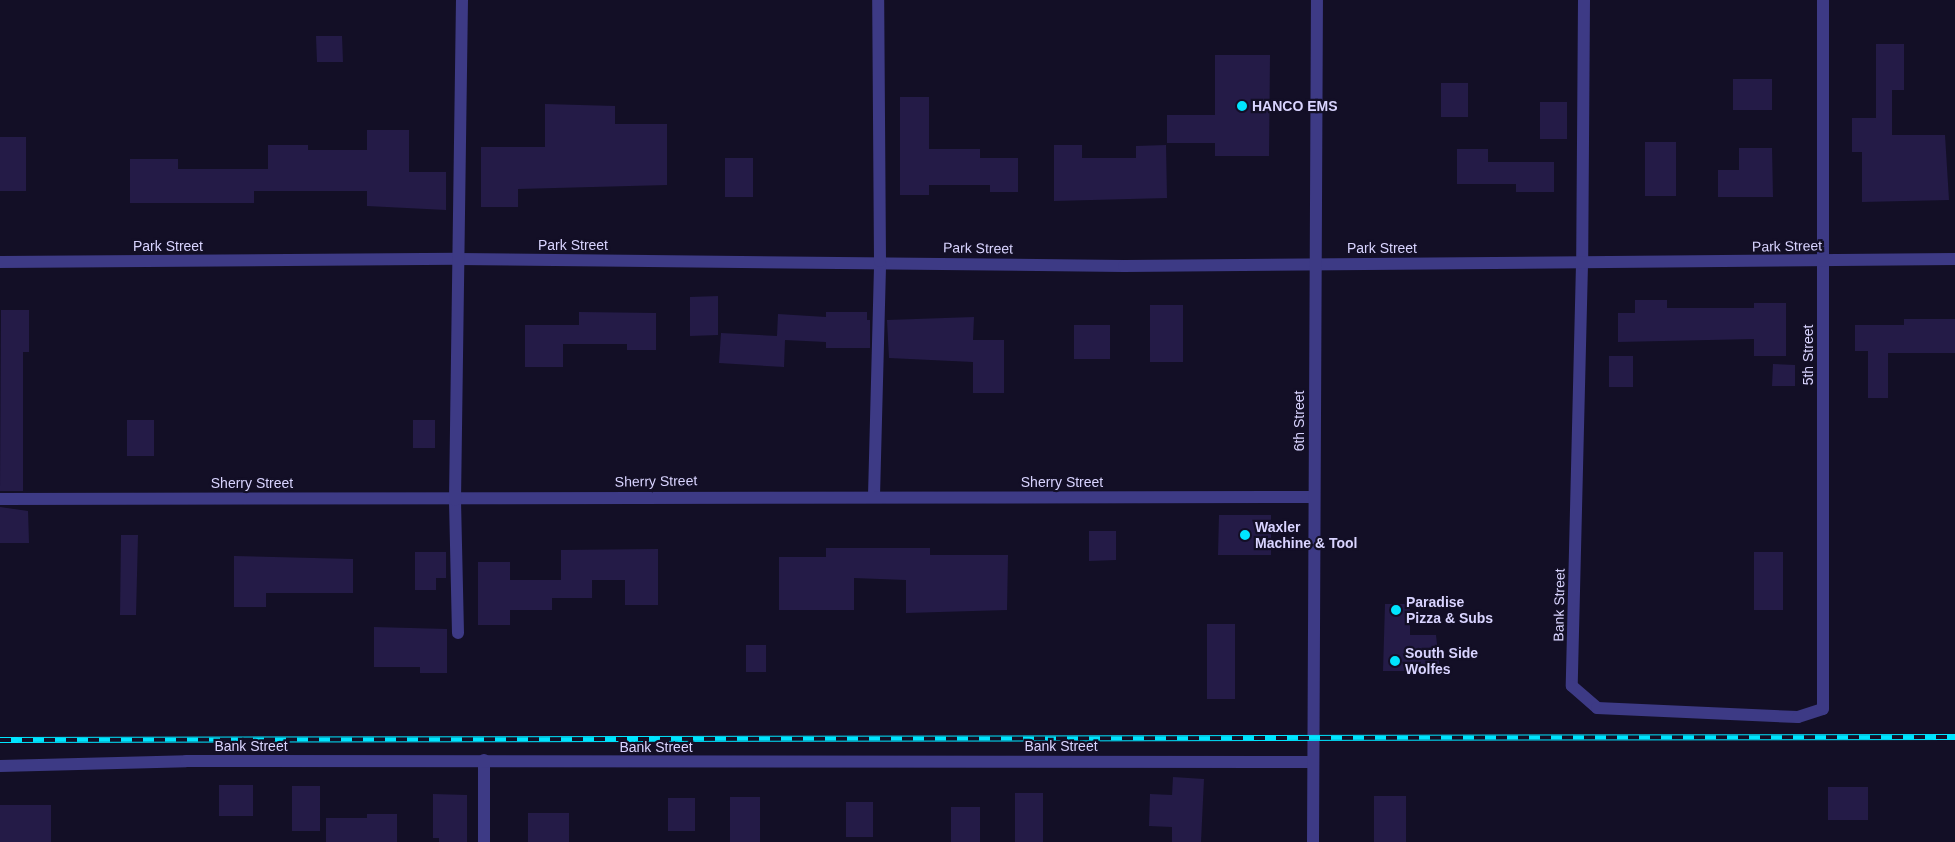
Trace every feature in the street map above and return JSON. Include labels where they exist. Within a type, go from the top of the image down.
[{"type":"street","points":[[458,633],[455,500],[462,0]]},
{"type":"street","points":[[874,496],[880,262],[878,0]]},
{"type":"street","name":"6th Street","points":[[1313,842],[1318,0]]},
{"type":"street","points":[[1582,264],[1584,0]]},
{"type":"street","name":"5th Street","points":[[1823,0],[1824,710]]},
{"type":"street","name":"Park Street","points":[[0,262],[458,259],[1315,265],[1350,262],[1582,264],[1955,259]]},
{"type":"street","name":"Bank Street","points":[[1582,264],[1572,686],[1597,708],[1798,717],[1824,710]]},
{"type":"street","name":"Sherry Street","points":[[0,498],[455,500],[874,496],[1314,497]]},
{"type":"street","points":[[484,760],[484,842]]},
{"type":"street","name":"Bank Street","points":[[0,766],[484,760],[1313,762]]},
{"type":"building","points":[[316,36],[342,36],[343,62],[317,62]]},
{"type":"building","points":[[1876,44],[1904,44],[1904,90],[1892,90],[1892,135],[1945,135],[1949,200],[1862,202],[1862,152],[1852,152],[1852,118],[1876,118]]},
{"type":"building","name":"HANCO EMS","points":[[1215,55],[1270,55],[1269,156],[1215,156],[1215,143],[1167,143],[1167,115],[1215,115]]},
{"type":"building","points":[[1733,79],[1772,79],[1772,110],[1733,110]]},
{"type":"building","points":[[1441,83],[1468,83],[1468,117],[1441,117]]},
{"type":"building","points":[[900,97],[929,97],[929,149],[980,149],[980,158],[1018,158],[1018,192],[990,192],[990,185],[929,185],[929,195],[900,195]]},
{"type":"building","points":[[1540,102],[1567,102],[1567,139],[1540,139]]},
{"type":"building","points":[[545,104],[615,106],[615,124],[667,124],[667,185],[518,189],[518,207],[481,207],[481,147],[545,147]]},
{"type":"building","points":[[367,130],[409,130],[409,172],[446,172],[446,210],[367,206],[367,191],[254,191],[254,203],[130,203],[130,159],[178,159],[178,169],[268,169],[268,145],[308,145],[308,150],[367,150]]},
{"type":"building","points":[[0,137],[26,137],[26,191],[0,191]]},
{"type":"building","points":[[1645,142],[1676,142],[1676,196],[1645,196]]},
{"type":"building","points":[[1054,145],[1082,145],[1082,158],[1136,158],[1136,146],[1166,145],[1167,198],[1054,201]]},
{"type":"building","points":[[1739,148],[1772,148],[1773,197],[1718,197],[1718,170],[1739,170]]},
{"type":"building","points":[[1457,149],[1488,149],[1488,162],[1554,162],[1554,192],[1516,192],[1516,184],[1457,184]]},
{"type":"building","points":[[725,158],[753,158],[753,197],[725,197]]},
{"type":"building","points":[[718,296],[718,335],[690,336],[690,297]]},
{"type":"building","points":[[1635,300],[1667,300],[1667,308],[1754,308],[1754,303],[1786,303],[1786,356],[1754,356],[1754,339],[1618,342],[1618,313],[1635,313]]},
{"type":"building","points":[[1150,305],[1183,305],[1183,362],[1150,362]]},
{"type":"building","points":[[1,310],[29,310],[29,352],[23,352],[23,491],[0,491]]},
{"type":"building","points":[[579,312],[656,313],[656,350],[627,350],[627,344],[563,344],[563,367],[525,367],[525,325],[579,325]]},
{"type":"building","points":[[826,312],[867,312],[867,320],[870,320],[870,348],[826,348],[826,342],[785,340],[784,367],[719,363],[721,333],[777,336],[778,314],[826,317]]},
{"type":"building","points":[[974,317],[973,340],[1004,340],[1004,393],[973,393],[973,362],[889,358],[887,320]]},
{"type":"building","points":[[1904,319],[1955,319],[1955,353],[1888,353],[1888,398],[1868,398],[1868,351],[1855,351],[1855,325],[1904,325]]},
{"type":"building","points":[[1074,325],[1110,325],[1110,359],[1074,359]]},
{"type":"building","points":[[1609,356],[1633,356],[1633,387],[1609,387]]},
{"type":"building","points":[[1773,364],[1795,365],[1795,386],[1772,386]]},
{"type":"building","points":[[127,420],[154,420],[154,456],[127,456]]},
{"type":"building","points":[[413,420],[435,420],[435,448],[413,448]]},
{"type":"building","points":[[0,507],[28,511],[29,543],[0,543]]},
{"type":"building","name":"Waxler Machine & Tool","points":[[1219,515],[1271,515],[1271,555],[1218,555]]},
{"type":"building","points":[[1089,531],[1116,531],[1116,560],[1089,561]]},
{"type":"building","points":[[121,535],[138,535],[136,615],[120,615]]},
{"type":"building","points":[[826,548],[930,548],[930,555],[1008,555],[1007,610],[906,613],[906,580],[854,578],[854,610],[779,610],[779,557],[826,557]]},
{"type":"building","points":[[658,549],[658,605],[625,605],[625,580],[592,580],[592,598],[552,598],[552,610],[510,610],[510,625],[478,625],[478,562],[510,562],[510,580],[561,580],[561,550]]},
{"type":"building","points":[[415,552],[446,552],[446,578],[436,578],[436,590],[415,590]]},
{"type":"building","points":[[1754,552],[1783,552],[1783,610],[1754,610]]},
{"type":"building","points":[[234,556],[353,559],[353,593],[266,593],[266,607],[234,607]]},
{"type":"building","points":[[1385,604],[1410,604],[1410,635],[1436,635],[1440,671],[1383,671]]},
{"type":"building","points":[[1207,624],[1235,624],[1235,699],[1207,699]]},
{"type":"building","points":[[374,627],[447,629],[447,673],[420,673],[420,667],[374,667]]},
{"type":"building","points":[[746,645],[766,645],[766,672],[746,672]]},
{"type":"building","points":[[1173,777],[1204,779],[1201,842],[1172,842],[1172,827],[1149,826],[1150,794],[1172,795]]},
{"type":"building","points":[[219,785],[253,785],[253,816],[219,816]]},
{"type":"building","points":[[292,786],[320,786],[320,831],[292,831]]},
{"type":"building","points":[[1828,787],[1868,787],[1868,820],[1828,820]]},
{"type":"building","points":[[1015,793],[1043,793],[1043,842],[1015,842]]},
{"type":"building","points":[[433,794],[467,795],[467,842],[439,842],[439,838],[433,838]]},
{"type":"building","points":[[1374,796],[1406,796],[1406,842],[1374,842]]},
{"type":"building","points":[[730,797],[760,797],[760,842],[730,842]]},
{"type":"building","points":[[668,798],[695,798],[695,831],[668,831]]},
{"type":"building","points":[[846,802],[873,802],[873,837],[846,837]]},
{"type":"building","points":[[0,805],[51,805],[51,842],[0,842]]},
{"type":"building","points":[[951,807],[980,807],[980,842],[951,842]]},
{"type":"building","points":[[528,813],[569,813],[569,842],[528,842]]},
{"type":"building","points":[[367,814],[397,814],[397,842],[326,842],[326,818],[367,818]]},
{"type":"railway","points":[[0,740],[1955,737]]},
{"type":"place","name":"HANCO EMS","points":[[1242,106]]},
{"type":"place","name":"Waxler Machine & Tool","points":[[1245,535]]},
{"type":"place","name":"Paradise Pizza & Subs","points":[[1396,610]]},
{"type":"place","name":"South Side Wolfes","points":[[1395,661]]}]
